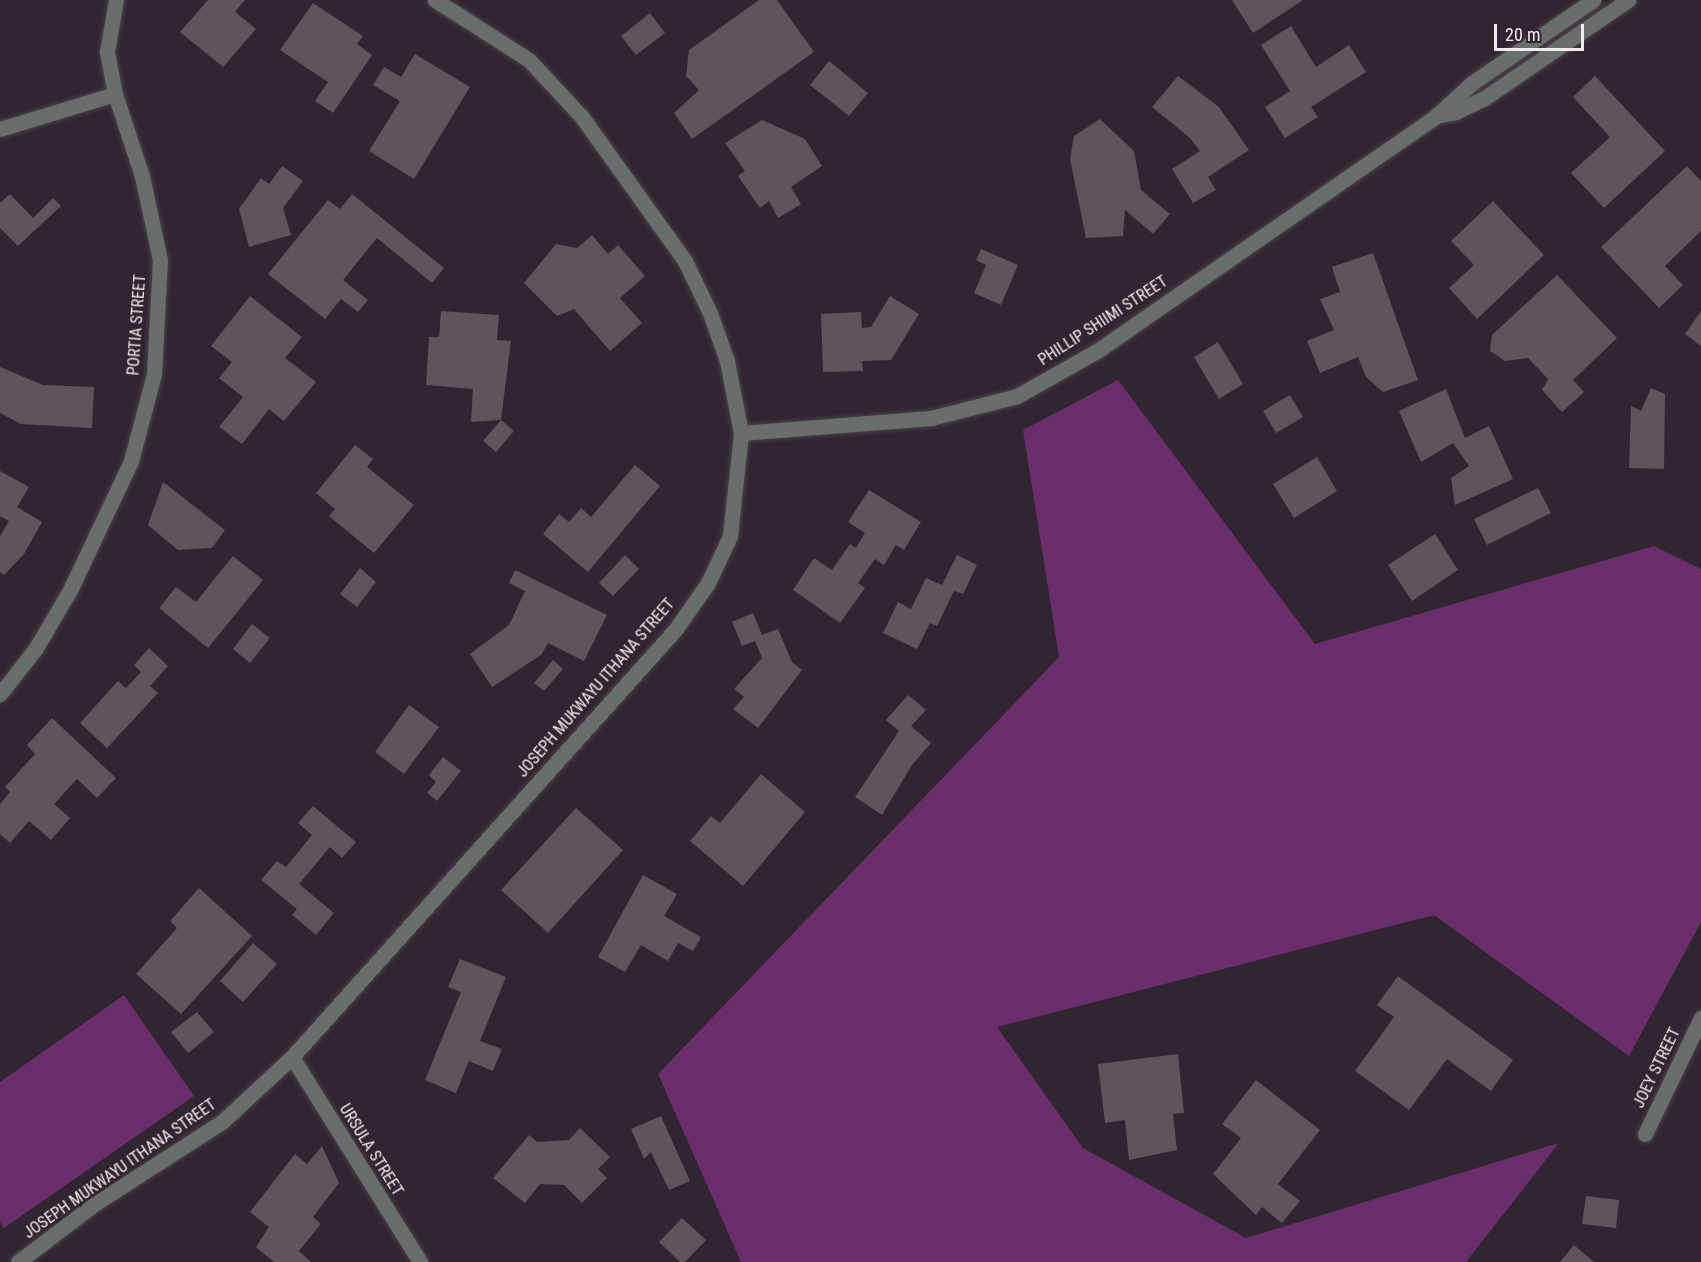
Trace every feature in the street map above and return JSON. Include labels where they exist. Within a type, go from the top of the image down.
[{"type":"street","name":"PORTIA STREET","points":[[0,694],[36,648],[71,588],[131,461],[154,374],[160,260],[142,176],[115,94],[107,52],[116,0]]},
{"type":"street","name":"JOSEPH MUKWAYU ITHANA STREET","points":[[18,1262],[93,1205],[222,1122],[292,1057],[675,630],[708,583],[730,536],[741,433],[727,361],[710,313],[685,261],[581,116],[529,60],[435,0]]},
{"type":"street","name":"PHILLIP SHIIMI STREET","points":[[741,433],[931,418],[1017,396],[1097,351],[1436,116],[1472,82],[1593,0]]},
{"type":"street","name":"PHILLIP SHIIMI STREET","points":[[1436,116],[1456,112],[1483,99],[1628,0]]},
{"type":"street","points":[[0,129],[115,94]]},
{"type":"street","name":"JOEY STREET","points":[[1645,1134],[1701,1018]]},
{"type":"street","name":"URSULA STREET","points":[[292,1057],[420,1262]]},
{"type":"shaded area","points":[[1118,380],[1315,644],[1654,546],[1701,569],[1701,922],[1629,1056],[1434,915],[997,1027],[1083,1148],[1246,1238],[1559,1143],[1466,1262],[741,1262],[658,1074],[1059,657],[1023,430]]},
{"type":"shaded area","points":[[124,995],[194,1096],[4,1228],[0,1222],[0,1082]]},
{"type":"building","points":[[208,0],[245,0],[235,12],[256,29],[223,67],[180,32]]},
{"type":"building","points":[[759,0],[777,0],[814,52],[692,139],[674,113],[699,90],[686,76],[689,50]]},
{"type":"building","points":[[1232,0],[1303,0],[1253,33]]},
{"type":"building","points":[[313,3],[363,36],[357,44],[372,55],[333,113],[315,101],[328,82],[280,50]]},
{"type":"building","points":[[650,13],[665,33],[636,55],[621,36]]},
{"type":"building","points":[[1291,26],[1316,67],[1349,45],[1366,72],[1311,107],[1318,117],[1285,138],[1265,107],[1290,91],[1261,45]]},
{"type":"building","points":[[415,54],[470,87],[414,179],[369,151],[400,101],[373,85],[384,67],[401,77]]},
{"type":"building","points":[[829,61],[868,93],[849,116],[810,85]]},
{"type":"building","points":[[1178,76],[1219,107],[1249,150],[1208,177],[1216,190],[1193,203],[1172,169],[1200,151],[1190,138],[1152,107]]},
{"type":"building","points":[[1595,76],[1665,151],[1604,208],[1571,173],[1610,137],[1573,97]]},
{"type":"building","points":[[1100,119],[1134,151],[1141,190],[1170,214],[1153,234],[1125,210],[1123,236],[1086,238],[1070,159],[1074,136]]},
{"type":"building","points":[[762,120],[805,139],[822,166],[791,187],[801,204],[778,218],[769,201],[760,208],[738,176],[745,171],[725,143]]},
{"type":"building","points":[[282,166],[303,181],[283,208],[291,235],[249,247],[239,209],[261,178],[269,184]]},
{"type":"building","points":[[1687,166],[1701,181],[1701,231],[1665,266],[1683,285],[1659,308],[1601,247]]},
{"type":"building","points":[[10,194],[33,218],[53,198],[61,206],[18,246],[0,228],[0,203]]},
{"type":"building","points":[[352,194],[444,268],[432,283],[377,238],[343,280],[368,300],[358,312],[341,299],[325,319],[268,274],[328,200],[340,209]]},
{"type":"building","points":[[1493,201],[1544,255],[1477,319],[1449,288],[1474,265],[1451,241]]},
{"type":"building","points":[[592,235],[608,254],[618,245],[645,276],[620,298],[642,323],[610,351],[574,309],[557,316],[524,283],[556,244],[577,248]]},
{"type":"building","points":[[981,249],[1018,265],[1001,305],[974,293],[986,265],[976,260]]},
{"type":"building","points":[[1373,253],[1418,380],[1383,392],[1366,377],[1358,357],[1320,373],[1307,341],[1334,330],[1320,299],[1340,292],[1332,267]]},
{"type":"building","points":[[1557,275],[1617,338],[1573,380],[1584,392],[1562,412],[1542,390],[1548,379],[1528,358],[1505,361],[1490,351],[1492,335]]},
{"type":"building","points":[[250,296],[302,337],[285,358],[316,382],[284,421],[269,409],[242,444],[219,427],[243,397],[219,378],[232,362],[211,346]]},
{"type":"building","points":[[890,296],[919,314],[891,360],[862,361],[863,371],[823,372],[821,314],[861,312],[862,328],[871,327]]},
{"type":"building","points":[[441,311],[499,315],[497,340],[511,341],[501,420],[471,422],[473,389],[426,385],[429,337],[439,337]]},
{"type":"building","points":[[1701,311],[1701,346],[1685,334]]},
{"type":"building","points":[[1218,342],[1243,384],[1219,399],[1194,357]]},
{"type":"building","points":[[0,367],[43,385],[94,387],[92,428],[21,424],[0,413]]},
{"type":"building","points":[[1651,388],[1665,394],[1664,469],[1629,468],[1631,406],[1641,411]]},
{"type":"building","points":[[1446,389],[1465,438],[1489,426],[1513,479],[1455,505],[1451,478],[1469,466],[1453,443],[1421,462],[1399,411]]},
{"type":"building","points":[[1290,395],[1303,417],[1276,433],[1263,411]]},
{"type":"building","points":[[501,420],[514,431],[496,452],[483,441]]},
{"type":"building","points":[[355,445],[373,459],[367,467],[414,505],[374,553],[329,516],[335,509],[316,493]]},
{"type":"building","points":[[1317,457],[1337,491],[1294,518],[1273,484]]},
{"type":"building","points":[[635,465],[660,486],[588,572],[543,534],[559,514],[569,522],[581,508],[591,517]]},
{"type":"building","points":[[0,471],[29,487],[17,507],[42,522],[24,554],[4,575],[0,572],[0,536],[9,521],[0,516]]},
{"type":"building","points":[[163,482],[225,530],[212,548],[178,550],[148,525]]},
{"type":"building","points":[[1538,488],[1551,513],[1487,545],[1474,519]]},
{"type":"building","points":[[869,490],[921,522],[904,550],[896,545],[884,565],[875,559],[858,583],[865,588],[840,623],[793,590],[814,558],[832,570],[850,544],[856,548],[865,533],[848,522]]},
{"type":"building","points":[[1435,534],[1458,570],[1412,601],[1388,565]]},
{"type":"building","points":[[625,555],[639,569],[613,596],[599,583]]},
{"type":"building","points":[[957,555],[977,565],[963,594],[954,591],[937,626],[930,623],[917,649],[883,633],[898,602],[911,609],[926,578],[942,585]]},
{"type":"building","points":[[233,556],[263,580],[208,648],[159,608],[176,587],[196,602]]},
{"type":"building","points":[[360,568],[376,582],[357,607],[340,594]]},
{"type":"building","points":[[515,570],[607,615],[584,661],[548,643],[541,655],[492,687],[470,654],[509,625],[525,591],[509,583]]},
{"type":"building","points":[[753,613],[762,635],[778,629],[792,662],[802,670],[758,728],[733,709],[744,697],[734,689],[762,658],[755,641],[742,646],[732,622]]},
{"type":"building","points":[[252,624],[270,638],[250,663],[233,649]]},
{"type":"building","points":[[149,648],[168,666],[150,686],[158,693],[107,748],[80,723],[118,681],[126,688],[141,672],[134,665]]},
{"type":"building","points":[[553,660],[563,669],[544,691],[534,683]]},
{"type":"building","points":[[908,695],[926,710],[911,726],[931,743],[912,765],[882,815],[855,797],[899,731],[886,720]]},
{"type":"building","points":[[409,705],[439,727],[404,774],[375,752]]},
{"type":"building","points":[[52,718],[116,778],[97,798],[77,779],[54,804],[70,818],[51,840],[29,821],[10,843],[0,834],[0,804],[10,792],[5,787],[35,754],[27,745]]},
{"type":"building","points":[[443,757],[461,771],[437,801],[427,793],[436,782],[429,775]]},
{"type":"building","points":[[761,774],[805,812],[743,886],[690,841],[711,816],[720,823]]},
{"type":"building","points":[[313,806],[356,842],[342,858],[330,847],[299,884],[334,913],[316,935],[292,915],[297,909],[261,880],[277,861],[286,867],[312,835],[298,823]]},
{"type":"building","points":[[576,808],[623,850],[548,933],[501,890]]},
{"type":"building","points":[[643,875],[677,894],[664,916],[701,937],[693,951],[678,943],[668,961],[641,945],[625,972],[598,957]]},
{"type":"building","points":[[199,888],[252,936],[181,1014],[136,974],[177,928],[170,921]]},
{"type":"building","points":[[253,943],[277,964],[243,1002],[220,981]]},
{"type":"building","points":[[460,959],[506,977],[480,1041],[502,1049],[493,1071],[469,1061],[456,1093],[425,1080],[461,992],[448,987]]},
{"type":"building","points":[[1398,976],[1513,1060],[1491,1091],[1447,1059],[1409,1110],[1355,1071],[1394,1017],[1377,1005]]},
{"type":"building","points":[[197,1012],[214,1032],[188,1053],[171,1032]]},
{"type":"building","points":[[1178,1054],[1184,1113],[1173,1114],[1177,1150],[1129,1160],[1125,1120],[1105,1123],[1098,1064]]},
{"type":"building","points":[[1256,1080],[1320,1130],[1278,1184],[1300,1201],[1282,1223],[1262,1207],[1256,1215],[1213,1174],[1241,1138],[1222,1124]]},
{"type":"building","points":[[661,1116],[690,1181],[669,1190],[651,1152],[644,1159],[631,1129]]},
{"type":"building","points":[[580,1128],[610,1157],[598,1169],[607,1178],[582,1203],[564,1185],[540,1184],[525,1203],[493,1178],[529,1135],[537,1142],[569,1140]]},
{"type":"building","points":[[322,1146],[339,1183],[313,1217],[321,1224],[299,1251],[311,1262],[274,1262],[256,1247],[269,1227],[250,1212],[295,1154],[307,1164]]},
{"type":"building","points":[[1586,1196],[1619,1200],[1616,1228],[1582,1224]]},
{"type":"building","points":[[682,1218],[706,1240],[685,1262],[680,1262],[659,1242]]},
{"type":"building","points":[[1574,1245],[1594,1262],[1560,1262]]}]
